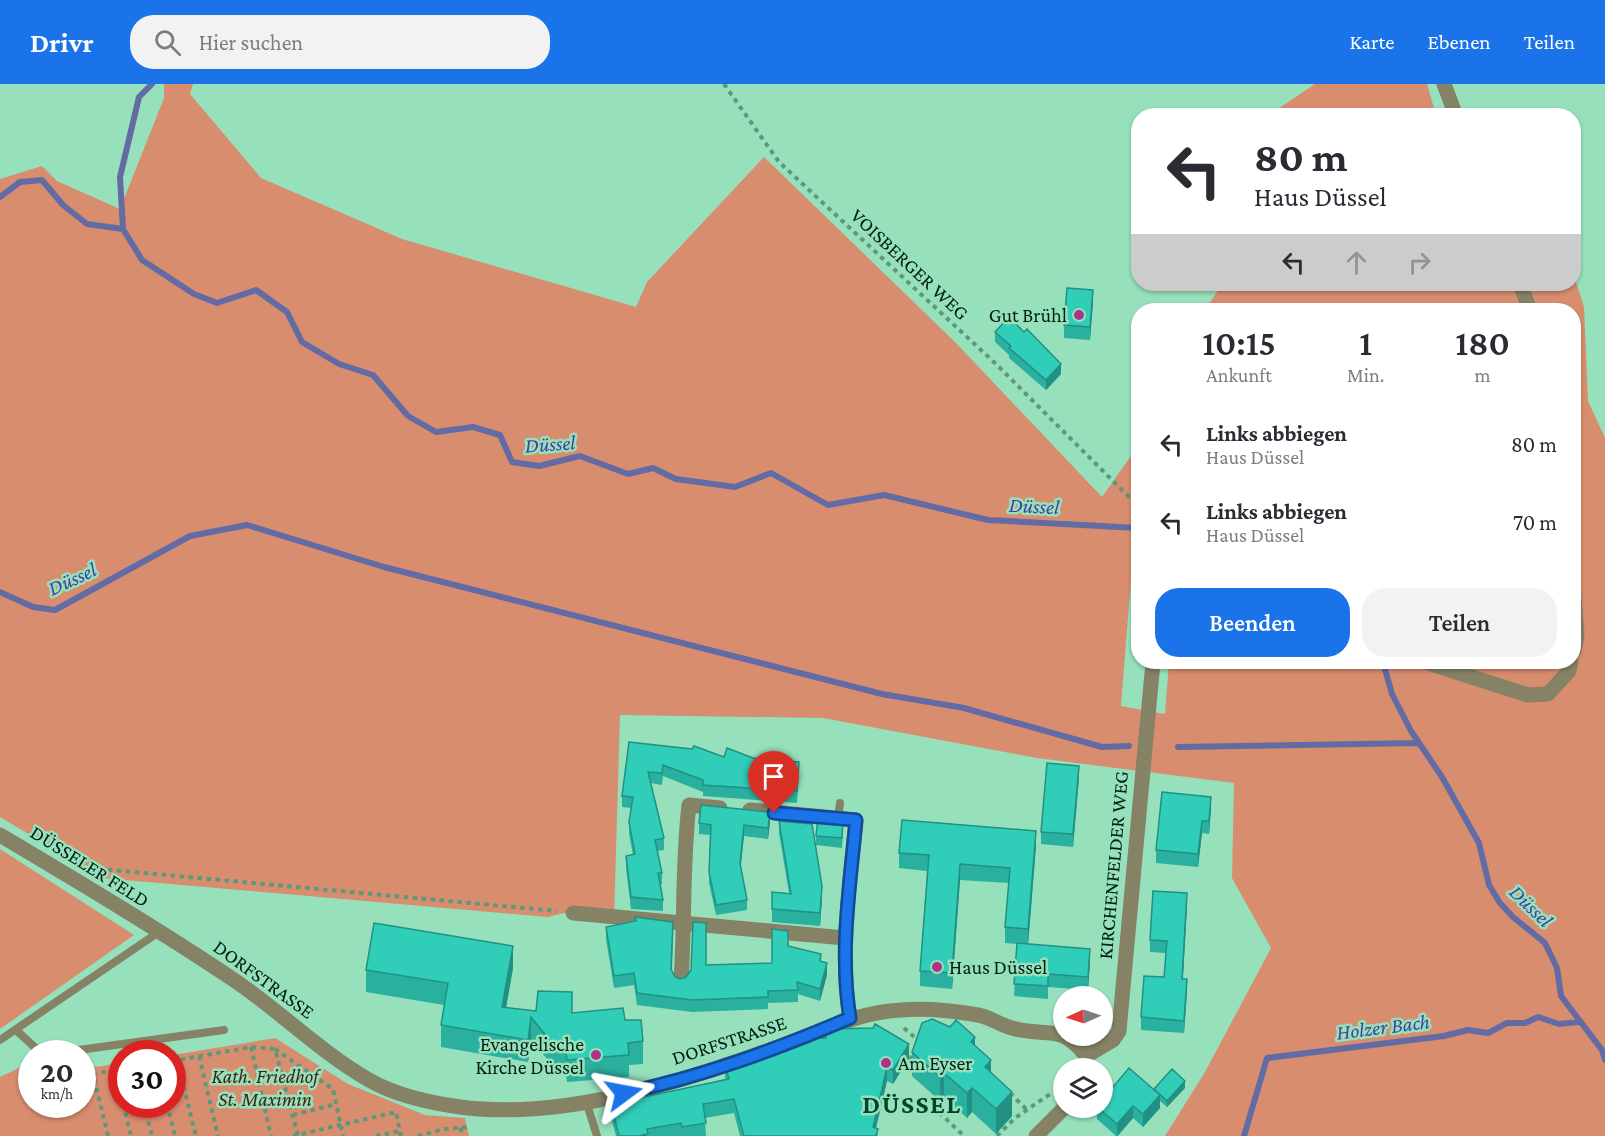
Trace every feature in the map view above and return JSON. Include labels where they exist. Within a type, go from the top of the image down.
[{"type":"street","points":[[1444,84],[1453,108]]},
{"type":"street","name":"KIRCHENFELDER WEG","points":[[1091,1058],[1113,1040],[1119,1031],[1152,669]]},
{"type":"street","points":[[1447,669],[1528,695],[1548,693],[1569,669]]},
{"type":"street","points":[[681,981],[682,934],[685,923],[683,860],[689,805],[839,811],[856,820],[844,938],[850,1018]]},
{"type":"street","name":"DÜSSELER FELD","points":[[0,835],[159,932]]},
{"type":"street","points":[[573,913],[844,938]]},
{"type":"street","name":"DORFSTRASSE","points":[[159,932],[236,981],[346,1065],[371,1081],[401,1093],[458,1107],[506,1111],[586,1101],[702,1074],[787,1044],[850,1018],[904,1009],[980,1015],[1013,1029],[1054,1032],[1074,1041],[1084,1058]]},
{"type":"street","points":[[1036,1136],[1054,1118]]},
{"type":"lane","points":[[0,1040],[159,932]]},
{"type":"lane","points":[[16,1030],[27,1040]]},
{"type":"lane","points":[[96,1048],[224,1030]]},
{"type":"lane","points":[[586,1101],[597,1136]]},
{"type":"path","name":"VOISBERGER WEG","points":[[724,84],[779,162],[997,365],[1131,499]]},
{"type":"path","points":[[84,867],[573,913]]},
{"type":"path","points":[[910,1060],[919,1041],[928,1037]]},
{"type":"path","points":[[251,1047],[271,1136]]},
{"type":"path","points":[[186,1058],[251,1047],[274,1049],[333,1089],[343,1136]]},
{"type":"path","points":[[274,1049],[297,1136],[396,1112],[400,1133],[376,1136]]},
{"type":"path","points":[[199,1056],[218,1136]]},
{"type":"path","points":[[108,1072],[93,1074],[108,1136]]},
{"type":"path","points":[[1004,1086],[1027,1110]]},
{"type":"path","points":[[997,1136],[1015,1118],[1053,1093]]},
{"type":"path","points":[[186,1100],[196,1136]]},
{"type":"path","points":[[926,1100],[964,1136]]},
{"type":"path","points":[[293,1115],[336,1104]]},
{"type":"path","points":[[126,1118],[130,1136]]},
{"type":"path","points":[[148,1118],[152,1136]]},
{"type":"path","points":[[170,1118],[174,1136]]},
{"type":"path","points":[[460,1128],[463,1136]]},
{"type":"green space","points":[[164,84],[193,84],[190,94],[261,178],[402,239],[636,307],[647,282],[764,157],[956,343],[1102,497],[1131,456],[1131,579],[1121,706],[1165,714],[1168,669],[1581,669],[1581,303],[1210,303],[1217,291],[1579,291],[1584,307],[1588,401],[1605,438],[1605,1136],[1165,1136],[1205,1072],[1271,948],[1232,878],[1234,783],[1037,758],[823,718],[620,715],[614,918],[568,912],[548,917],[102,878],[0,817],[0,179],[42,166],[57,181],[120,209],[164,98]]},
{"type":"green space","points":[[1315,84],[1427,84],[1434,108],[1279,108]]},
{"type":"green space","points":[[0,849],[134,935],[0,1029]]},
{"type":"green space","name":"Kath. Friedhof St. Maximin","points":[[275,1038],[348,1084],[425,1115],[465,1118],[469,1136],[0,1136],[0,1077],[18,1068],[18,1118],[96,1118],[96,1067],[108,1065],[108,1118],[186,1118],[186,1053]]},
{"type":"building","points":[[1067,288],[1093,290],[1090,327],[1064,325]]},
{"type":"building","points":[[1009,317],[1024,332],[1027,329],[1061,364],[1046,380],[1009,348],[1011,346],[995,332]]},
{"type":"building","points":[[629,742],[692,749],[694,746],[724,757],[727,748],[753,758],[799,762],[797,791],[703,785],[703,780],[663,765],[662,773],[648,772],[664,838],[655,840],[662,873],[658,873],[663,900],[631,897],[626,856],[635,854],[629,822],[633,797],[622,796]]},
{"type":"building","points":[[1047,763],[1079,766],[1073,834],[1041,832]]},
{"type":"building","points":[[1162,792],[1211,797],[1209,821],[1202,821],[1198,854],[1156,850]]},
{"type":"building","points":[[701,805],[770,812],[768,828],[744,825],[740,863],[747,900],[716,905],[709,872],[711,825],[699,823]]},
{"type":"building","points":[[818,816],[843,819],[842,838],[816,836]]},
{"type":"building","points":[[902,820],[1036,831],[1028,929],[1005,927],[1010,868],[960,864],[952,973],[920,971],[929,855],[899,853]]},
{"type":"building","points":[[779,821],[812,824],[822,886],[820,913],[772,909],[772,892],[791,894]]},
{"type":"building","points":[[1153,891],[1187,893],[1182,979],[1187,979],[1184,1021],[1141,1017],[1144,976],[1164,977],[1167,941],[1150,940]]},
{"type":"building","points":[[635,917],[673,922],[671,969],[675,977],[680,979],[686,977],[691,970],[693,922],[706,923],[706,965],[772,963],[772,929],[788,931],[788,946],[821,954],[820,961],[827,963],[820,989],[797,982],[798,990],[768,991],[768,997],[692,1000],[637,993],[634,973],[614,976],[606,927],[636,921]]},
{"type":"building","points":[[374,923],[513,946],[502,1007],[536,1011],[538,991],[572,992],[572,1013],[623,1008],[625,1020],[641,1020],[643,1041],[628,1043],[629,1055],[567,1060],[565,1046],[555,1047],[531,1017],[528,1040],[441,1025],[448,983],[366,970]]},
{"type":"building","points":[[1017,943],[1090,949],[1088,977],[1048,974],[1048,986],[1014,984]]},
{"type":"building","points":[[932,1019],[950,1027],[956,1020],[975,1037],[971,1042],[991,1060],[985,1067],[1012,1092],[996,1109],[972,1088],[967,1093],[944,1073],[940,1077],[912,1052],[922,1023]]},
{"type":"building","points":[[875,1024],[909,1044],[893,1070],[887,1067],[873,1127],[878,1129],[876,1136],[744,1136],[734,1099],[703,1104],[706,1123],[682,1127],[681,1123],[647,1129],[648,1134],[643,1135],[646,1136],[619,1136],[611,1104],[729,1079],[725,1066],[781,1050],[780,1046],[812,1038],[826,1038],[826,1029],[873,1028]]},
{"type":"building","points":[[1129,1068],[1160,1095],[1143,1114],[1133,1106],[1117,1124],[1110,1118],[1113,1118],[1113,1087]]},
{"type":"building","points":[[1172,1069],[1185,1081],[1167,1101],[1154,1089]]},
{"type":"waterway","points":[[123,229],[120,177],[139,97],[152,84]]},
{"type":"waterway","name":"Düssel","points":[[0,197],[20,182],[42,180],[63,205],[87,224],[123,229],[142,260],[194,294],[217,303],[256,290],[287,312],[302,342],[339,364],[373,375],[408,416],[436,432],[473,427],[500,435],[512,462],[539,466],[580,456],[628,474],[653,468],[676,479],[735,487],[771,473],[828,505],[884,495],[988,520],[1131,528]]},
{"type":"waterway","name":"Düssel","points":[[0,592],[33,607],[55,610],[190,536],[247,525],[384,567],[882,694],[964,708],[1102,747],[1129,746]]},
{"type":"waterway","name":"Düssel","points":[[1385,669],[1392,694],[1411,731],[1442,777],[1479,843],[1489,885],[1500,903],[1513,917],[1545,943],[1557,968],[1561,996],[1602,1050],[1605,1060]]},
{"type":"waterway","name":"Düssel","points":[[1178,747],[1419,743]]},
{"type":"waterway","name":"Holzer Bach","points":[[1244,1136],[1267,1058],[1444,1036],[1468,1030],[1488,1033],[1507,1023],[1525,1023],[1538,1017],[1559,1024],[1578,1022]]},
{"type":"place","name":"Gut Brühl","points":[[1079,315]]},
{"type":"place","name":"Haus Düssel","points":[[937,967]]},
{"type":"place","name":"Evangelische Kirche Düssel","points":[[596,1055]]},
{"type":"place","name":"Am Eyser","points":[[886,1063]]},
{"type":"district","name":"DÜSSEL","points":[[912,1104]]},
{"type":"route","points":[[624,1093],[702,1074],[787,1044],[850,1018],[844,938],[856,820],[774,813]]}]
